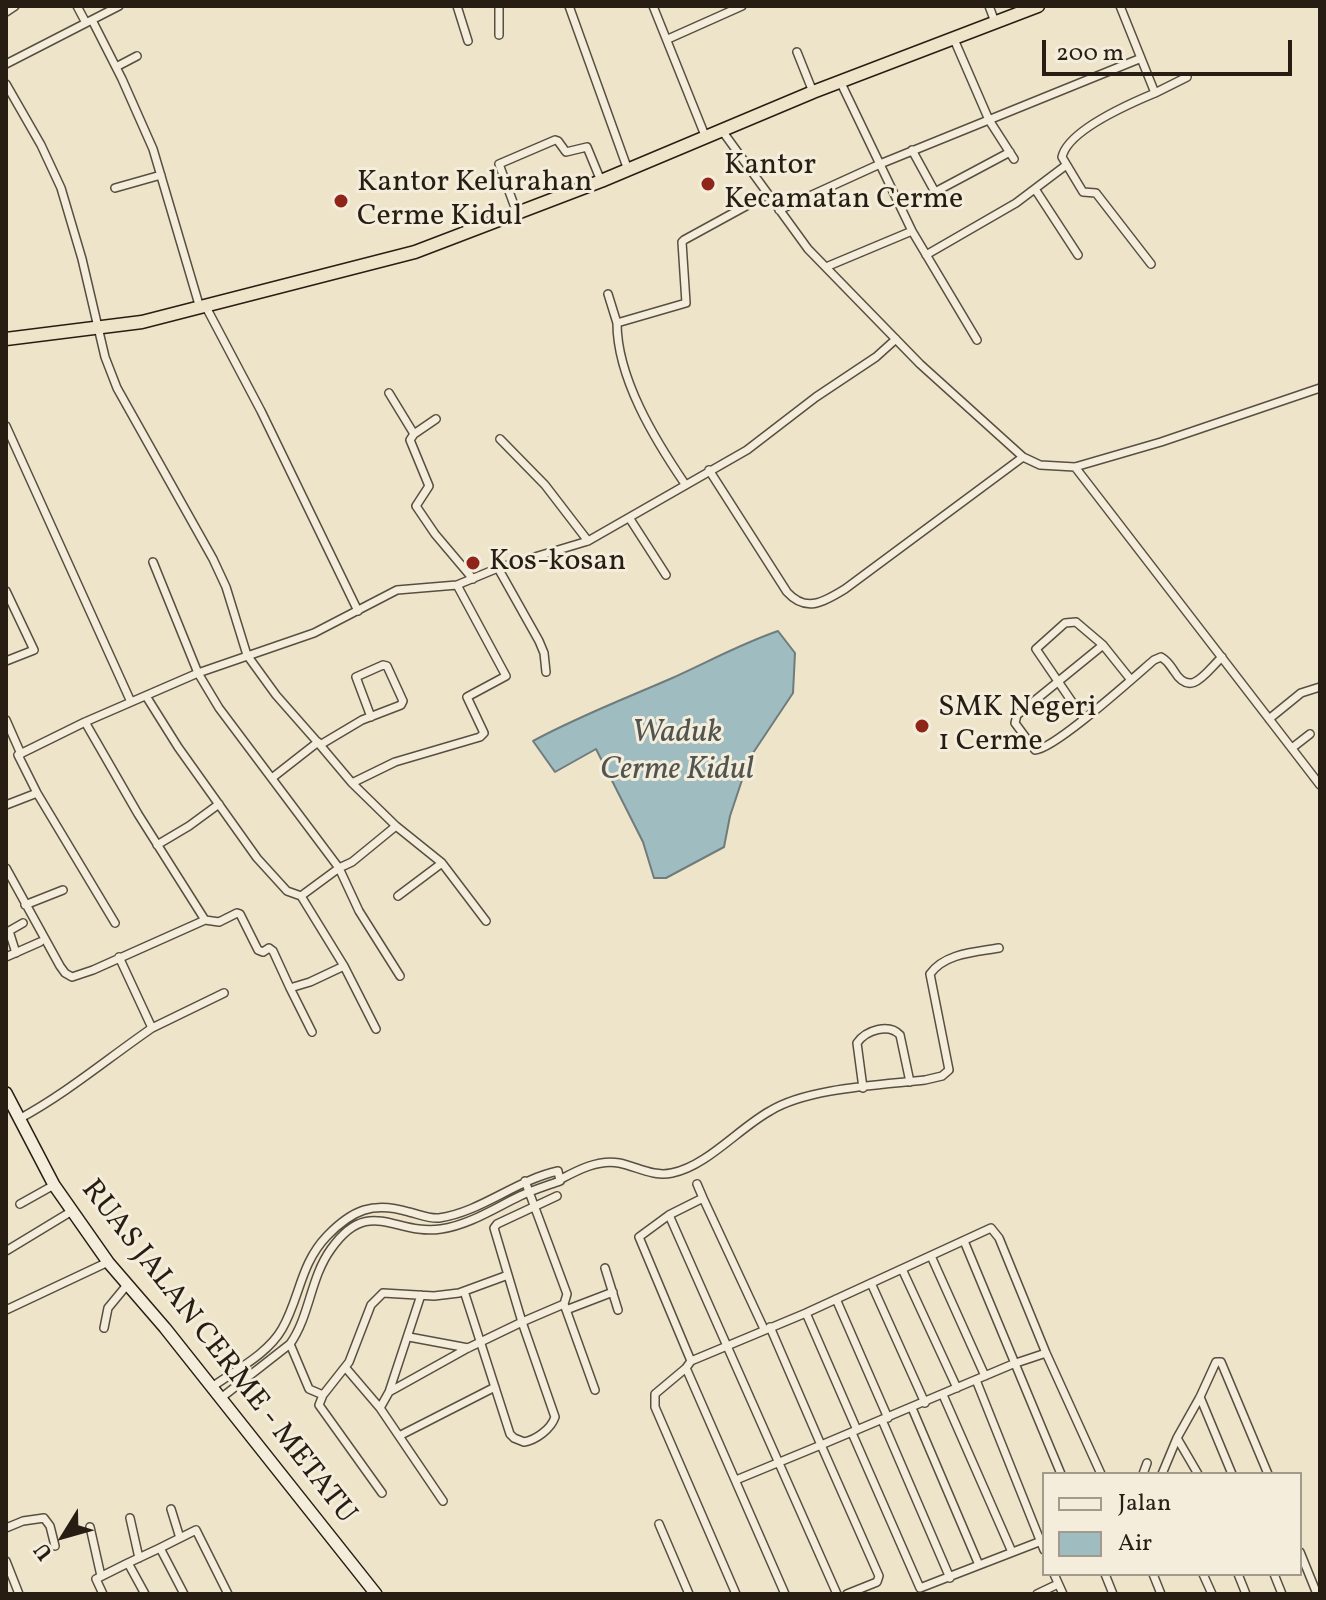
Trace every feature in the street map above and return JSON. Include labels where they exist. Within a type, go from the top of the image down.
[{"type":"highway","points":[[6,339],[98,328],[203,308],[415,252],[723,132],[840,81],[1038,6]]},
{"type":"main road","name":"RUAS JALAN CERME - METATU","points":[[6,1093],[54,1185],[108,1262],[221,1398],[376,1594]]},
{"type":"street","points":[[6,12],[15,6]]},
{"type":"street","points":[[77,6],[116,67],[139,115],[203,308],[261,411],[358,611]]},
{"type":"street","points":[[6,64],[119,6]]},
{"type":"street","points":[[457,6],[468,41]]},
{"type":"street","points":[[499,6],[499,35]]},
{"type":"street","points":[[569,6],[628,170]]},
{"type":"street","points":[[653,6],[706,138]]},
{"type":"street","points":[[668,39],[742,6]]},
{"type":"street","points":[[989,6],[995,22]]},
{"type":"street","points":[[1120,6],[1155,93]]},
{"type":"street","points":[[912,150],[935,192],[1012,156],[989,120],[953,37]]},
{"type":"street","points":[[797,52],[813,92]]},
{"type":"street","points":[[116,67],[137,56]]},
{"type":"street","points":[[779,210],[912,150],[1139,59]]},
{"type":"street","points":[[1151,264],[1096,193],[1083,192],[1062,157],[1065,148],[1081,133],[1187,77]]},
{"type":"street","points":[[840,81],[912,231],[977,340]]},
{"type":"street","points":[[6,84],[41,145],[61,188],[117,388],[226,587],[247,655],[276,695],[352,783],[396,826],[442,863],[486,921]]},
{"type":"street","points":[[723,132],[808,249],[920,364],[1023,457],[1049,467],[1075,467],[1176,437],[1320,388]]},
{"type":"street","points":[[517,214],[499,164],[555,140],[566,152],[587,147],[601,181]]},
{"type":"street","points":[[926,255],[1035,189],[1065,166]]},
{"type":"street","points":[[115,188],[161,175]]},
{"type":"street","points":[[1035,189],[1078,255]]},
{"type":"street","points":[[617,323],[686,303],[682,242],[694,232],[768,194]]},
{"type":"street","points":[[826,267],[912,231]]},
{"type":"street","points":[[608,294],[631,385],[656,440],[685,484]]},
{"type":"street","points":[[115,923],[37,793],[18,755],[198,673],[288,644],[342,621],[397,590],[457,585],[498,568],[588,541],[747,450],[816,397],[876,357],[896,339]]},
{"type":"street","points":[[389,393],[414,434]]},
{"type":"street","points":[[436,419],[414,434],[411,443],[429,486],[416,506],[473,579]]},
{"type":"street","points":[[6,426],[131,702]]},
{"type":"street","points":[[500,439],[545,485],[588,541]]},
{"type":"street","points":[[709,470],[787,592],[801,604],[816,605],[845,589],[1023,457]]},
{"type":"street","points":[[1075,467],[1320,785]]},
{"type":"street","points":[[630,519],[666,575]]},
{"type":"street","points":[[153,562],[198,673],[233,728],[339,868],[359,911],[400,976]]},
{"type":"street","points":[[498,568],[539,641],[546,672]]},
{"type":"street","points":[[352,783],[387,765],[480,737],[484,733],[467,697],[506,676],[457,585]]},
{"type":"street","points":[[6,591],[34,650],[6,661]]},
{"type":"street","points":[[1083,718],[1038,652],[1038,646],[1071,621],[1076,622],[1103,645],[1131,680]]},
{"type":"street","points":[[1103,645],[1017,715],[1015,723],[1038,751],[1161,657],[1167,660],[1179,680],[1193,684],[1222,657]]},
{"type":"street","points":[[272,778],[319,744],[403,701],[389,669],[383,665],[356,677],[371,717]]},
{"type":"street","points":[[1269,719],[1301,693],[1320,687]]},
{"type":"street","points":[[146,696],[257,858],[287,891],[301,896],[344,966],[376,1029]]},
{"type":"street","points":[[6,720],[21,754]]},
{"type":"street","points":[[85,722],[205,920]]},
{"type":"street","points":[[1292,748],[1310,734]]},
{"type":"street","points":[[6,805],[37,793]]},
{"type":"street","points":[[157,845],[219,804]]},
{"type":"street","points":[[301,896],[372,847],[396,826]]},
{"type":"street","points":[[398,896],[442,863]]},
{"type":"street","points":[[6,868],[60,966],[72,977],[175,936],[205,920],[219,922],[240,914],[258,950],[263,952],[269,948],[273,951],[312,1032]]},
{"type":"street","points":[[25,905],[63,890]]},
{"type":"street","points":[[16,953],[9,931],[23,923]]},
{"type":"street","points":[[6,957],[40,942]]},
{"type":"street","points":[[221,1398],[290,1344],[297,1334],[316,1279],[332,1247],[363,1221],[375,1220],[425,1230],[440,1229],[467,1221],[583,1168],[603,1163],[620,1164],[655,1174],[680,1171],[774,1108],[794,1099],[942,1076],[949,1070],[931,980],[933,970],[951,958],[999,948]]},
{"type":"street","points":[[119,957],[152,1028]]},
{"type":"street","points":[[290,988],[344,966]]},
{"type":"street","points":[[19,1119],[59,1096],[152,1028],[224,993]]},
{"type":"street","points":[[863,1088],[857,1043],[869,1033],[890,1028],[900,1035],[910,1082]]},
{"type":"street","points":[[212,1387],[282,1330],[314,1252],[326,1237],[362,1209],[383,1206],[437,1218],[473,1206],[525,1181],[558,1171],[561,1179]]},
{"type":"street","points":[[525,1181],[567,1294],[565,1307],[595,1390]]},
{"type":"street","points":[[697,1184],[767,1328],[879,1576],[872,1585],[847,1594]]},
{"type":"street","points":[[20,1204],[54,1185]]},
{"type":"street","points":[[464,1291],[514,1438],[529,1442],[554,1421],[553,1410],[494,1228],[557,1196]]},
{"type":"street","points":[[703,1198],[669,1215],[639,1237],[785,1594]]},
{"type":"street","points":[[362,1209],[363,1221]]},
{"type":"street","points":[[6,1251],[72,1211]]},
{"type":"street","points":[[669,1215],[837,1594]]},
{"type":"street","points":[[736,1594],[655,1407],[655,1394],[689,1364],[991,1228],[996,1231],[1046,1353],[1100,1472]]},
{"type":"street","points":[[964,1241],[1060,1472]]},
{"type":"street","points":[[931,1256],[985,1376]]},
{"type":"street","points":[[6,1310],[108,1262]]},
{"type":"street","points":[[605,1268],[618,1310]]},
{"type":"street","points":[[902,1269],[957,1388]]},
{"type":"street","points":[[303,1273],[316,1279]]},
{"type":"street","points":[[382,1493],[319,1405],[345,1367],[371,1305],[377,1296],[389,1292],[434,1296],[464,1291],[508,1275]]},
{"type":"street","points":[[871,1283],[925,1403]]},
{"type":"street","points":[[104,1328],[108,1308],[127,1285]]},
{"type":"street","points":[[296,1292],[309,1298]]},
{"type":"street","points":[[389,1392],[522,1322],[613,1292]]},
{"type":"street","points":[[380,1408],[409,1337],[421,1295]]},
{"type":"street","points":[[836,1299],[950,1578]]},
{"type":"street","points":[[806,1313],[921,1591],[1012,1552],[1042,1544]]},
{"type":"street","points":[[409,1337],[468,1348]]},
{"type":"street","points":[[290,1344],[309,1389],[323,1395]]},
{"type":"street","points":[[736,1480],[1046,1353]]},
{"type":"street","points":[[1163,1472],[1216,1362],[1221,1362],[1267,1472]]},
{"type":"street","points":[[345,1367],[380,1408],[443,1501]]},
{"type":"street","points":[[976,1380],[1042,1542]]},
{"type":"street","points":[[399,1436],[495,1387]]},
{"type":"street","points":[[943,1395],[1012,1552]]},
{"type":"street","points":[[1200,1397],[1231,1472]]},
{"type":"street","points":[[912,1408],[979,1565]]},
{"type":"street","points":[[1177,1438],[1197,1472]]},
{"type":"street","points":[[1144,1472],[1147,1463]]},
{"type":"street","points":[[171,1509],[180,1538]]},
{"type":"street","points":[[6,1528],[23,1521],[44,1518],[50,1526],[55,1546]]},
{"type":"street","points":[[130,1518],[139,1558]]},
{"type":"street","points":[[659,1524],[689,1594]]},
{"type":"street","points":[[90,1527],[101,1576]]},
{"type":"street","points":[[103,1594],[96,1579],[196,1530],[228,1594]]},
{"type":"street","points":[[160,1548],[184,1594]]},
{"type":"street","points":[[1302,1557],[1317,1594]]},
{"type":"street","points":[[6,1561],[19,1594]]},
{"type":"street","points":[[128,1563],[145,1594]]},
{"type":"street","points":[[1055,1576],[1063,1594]]},
{"type":"street","points":[[1037,1594],[1058,1584]]},
{"type":"water","name":"Waduk Cerme Kidul","points":[[778,631],[795,653],[793,693],[749,759],[730,816],[724,847],[666,878],[654,878],[643,842],[596,749],[555,772],[533,741]]},
{"type":"place","name":"Kantor Kecamatan Cerme","points":[[708,184]]},
{"type":"place","name":"Kantor Kelurahan Cerme Kidul","points":[[341,201]]},
{"type":"place","name":"Kos-kosan","points":[[473,563]]},
{"type":"place","name":"SMK Negeri 1 Cerme","points":[[922,726]]}]
